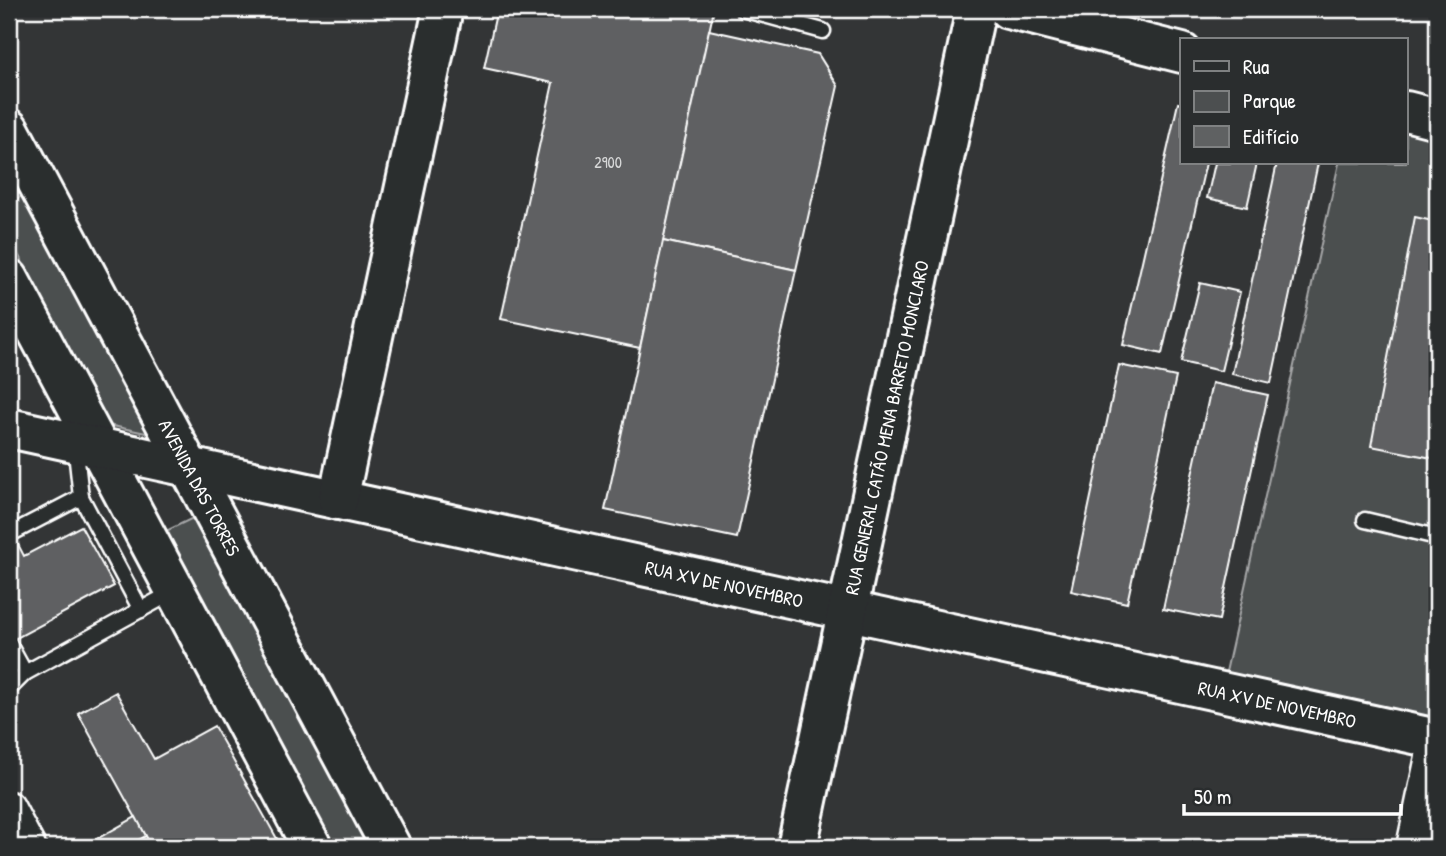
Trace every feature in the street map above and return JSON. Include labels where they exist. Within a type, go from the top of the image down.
[{"type":"street","points":[[338,500],[443,9]]},
{"type":"street","name":"RUA GENERAL CATÃO MENA BARRETO MONCLARO","points":[[797,847],[976,9]]},
{"type":"street","points":[[1008,9],[1180,52]]},
{"type":"street","points":[[1408,112],[1437,119]]},
{"type":"street","name":"AVENIDA DAS TORRES","points":[[13,153],[190,468],[391,847]]},
{"type":"street","points":[[9,279],[86,445],[174,591],[312,847]]},
{"type":"street","name":"RUA XV DE NOVEMBRO","points":[[9,428],[1436,738]]},
{"type":"street","points":[[1412,847],[1436,738]]},
{"type":"street","points":[[9,807],[30,847]]},
{"type":"lane","points":[[742,9],[823,31]]},
{"type":"lane","points":[[86,445],[81,496],[141,610]]},
{"type":"lane","points":[[12,533],[81,496]]},
{"type":"lane","points":[[1365,520],[1437,537]]},
{"type":"lane","points":[[9,689],[25,673],[174,591]]},
{"type":"lane","points":[[9,644],[25,673]]},
{"type":"green space","points":[[1408,129],[1437,136],[1437,719],[1226,672],[1339,164],[1408,164]]},
{"type":"green space","points":[[31,191],[160,436],[108,425],[9,237],[9,203]]},
{"type":"green space","points":[[197,516],[373,847],[333,847],[164,532]]},
{"type":"building","points":[[497,9],[714,9],[640,348],[501,319],[553,83],[484,68]]},
{"type":"building","points":[[709,30],[818,54],[838,86],[796,270],[663,241]]},
{"type":"building","points":[[1178,103],[1180,164],[1206,164],[1162,354],[1123,345]]},
{"type":"building","points":[[1215,164],[1257,164],[1247,207],[1207,198]]},
{"type":"building","points":[[1277,164],[1318,164],[1271,383],[1232,374]]},
{"type":"building","points":[[1415,217],[1437,222],[1437,459],[1371,446]]},
{"type":"building","points":[[663,241],[796,270],[737,538],[605,510]]},
{"type":"building","points":[[1200,283],[1240,292],[1221,371],[1181,362]]},
{"type":"building","points":[[1119,365],[1176,377],[1127,603],[1071,591]]},
{"type":"building","points":[[1212,383],[1268,395],[1219,620],[1163,609]]},
{"type":"building","points":[[9,508],[17,523],[9,527]]},
{"type":"building","points":[[81,526],[114,586],[11,641],[9,527],[24,556]]},
{"type":"building","points":[[116,692],[154,759],[214,726],[280,844],[274,847],[152,847],[78,713]]},
{"type":"building","points":[[136,817],[146,836],[126,847],[89,847],[88,844]]}]
